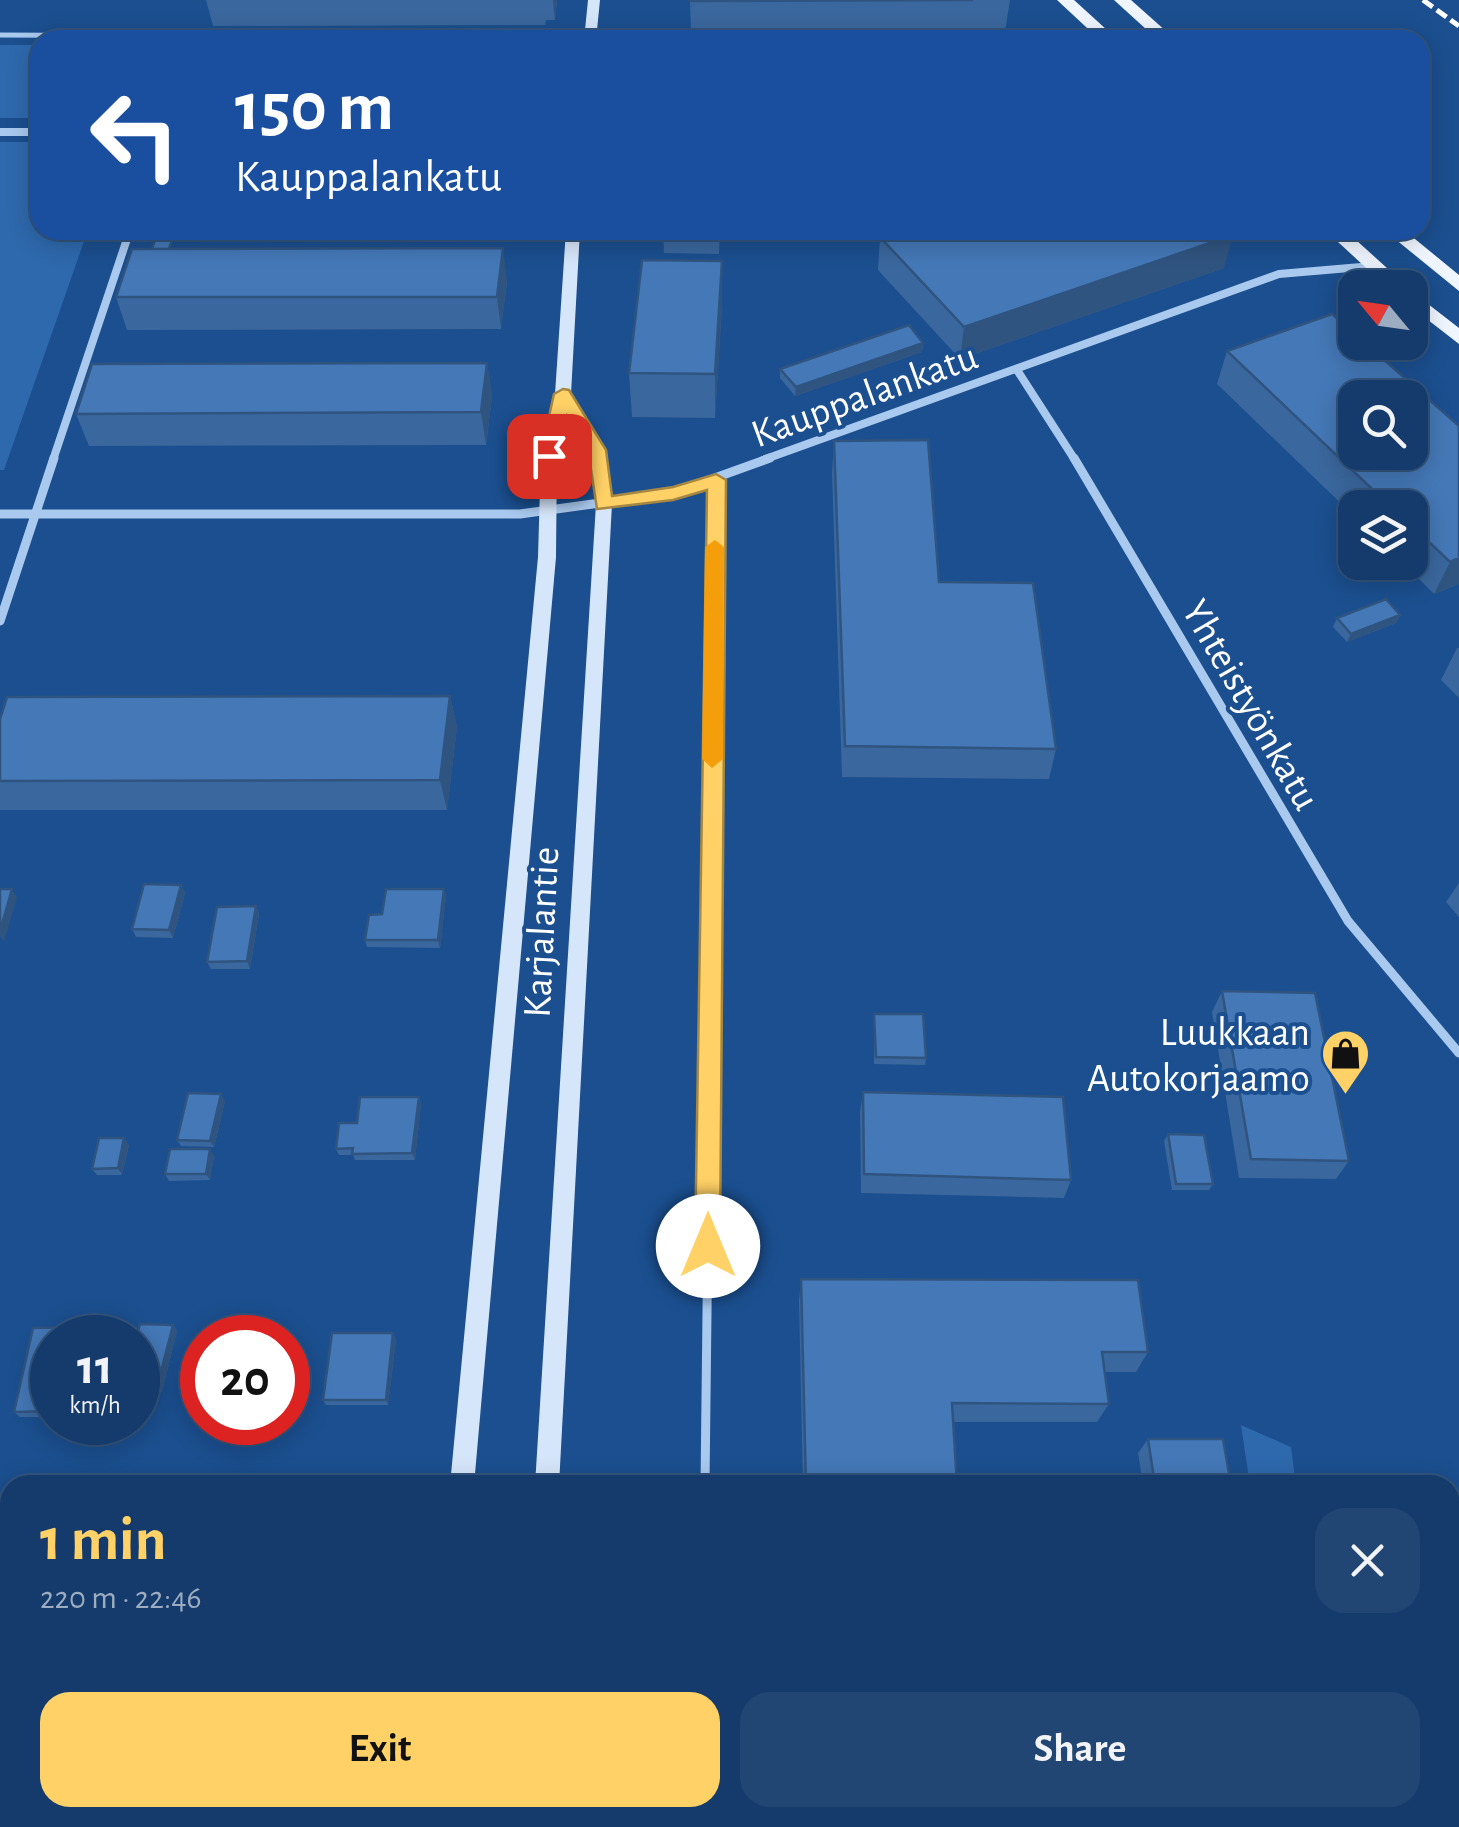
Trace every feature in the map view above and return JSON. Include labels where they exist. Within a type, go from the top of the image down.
[{"type":"main road","points":[[591,30],[594,0]]},
{"type":"main road","points":[[1065,0],[1099,30]]},
{"type":"main road","points":[[1122,0],[1156,30]]},
{"type":"main road","name":"Karjalantie","points":[[463,1475],[550,512],[549,456],[563,394],[572,240]]},
{"type":"main road","points":[[1345,240],[1380,270]]},
{"type":"main road","points":[[1405,240],[1459,285]]},
{"type":"main road","points":[[1428,311],[1459,338]]},
{"type":"main road","name":"Karjalantie","points":[[548,1475],[604,504],[597,450],[563,394]]},
{"type":"street","points":[[0,132],[30,132]]},
{"type":"street","points":[[0,621],[127,240]]},
{"type":"street","name":"Kauppalankatu","points":[[0,514],[36,517],[550,512],[673,494],[1278,274],[1375,266]]},
{"type":"street","name":"Yhteistyönkatu","points":[[1017,370],[1054,424],[1348,921],[1459,1054]]},
{"type":"lane","points":[[0,35],[30,35]]},
{"type":"lane","points":[[705,1475],[716,480]]},
{"type":"shaded area","points":[[0,45],[30,45],[30,118],[0,118]]},
{"type":"shaded area","points":[[0,142],[30,142],[30,240],[84,240],[4,470],[0,470]]},
{"type":"shaded area","points":[[1241,1425],[1291,1447],[1295,1475],[1248,1475]]},
{"type":"building","points":[[690,0],[973,0],[690,1]]},
{"type":"building","points":[[155,240],[172,240],[169,249],[152,249]]},
{"type":"building","points":[[883,240],[1218,240],[964,327]]},
{"type":"building","points":[[503,248],[497,297],[116,297],[132,249]]},
{"type":"building","points":[[642,260],[722,261],[715,374],[629,373]]},
{"type":"building","points":[[1332,314],[1338,319],[1338,360],[1384,360],[1407,380],[1338,380],[1338,457],[1227,351]]},
{"type":"building","points":[[909,325],[923,343],[796,387],[780,369]]},
{"type":"building","points":[[487,363],[481,412],[76,414],[92,364]]},
{"type":"building","points":[[1428,399],[1459,426],[1459,558],[1450,562],[1428,541],[1428,490],[1373,490],[1352,470],[1428,470]]},
{"type":"building","points":[[928,440],[939,582],[1033,583],[1056,749],[845,746],[834,441]]},
{"type":"building","points":[[1386,599],[1400,615],[1351,634],[1337,618]]},
{"type":"building","points":[[450,696],[440,780],[0,781],[0,719],[7,697]]},
{"type":"building","points":[[144,884],[181,885],[169,930],[132,929]]},
{"type":"building","points":[[0,889],[12,889],[0,931]]},
{"type":"building","points":[[386,889],[444,889],[438,940],[365,940],[369,915],[382,914]]},
{"type":"building","points":[[256,906],[247,961],[207,962],[217,907]]},
{"type":"building","points":[[1222,991],[1315,993],[1349,1161],[1251,1159]]},
{"type":"building","points":[[874,1014],[923,1014],[926,1058],[876,1057]]},
{"type":"building","points":[[863,1092],[1063,1097],[1071,1180],[864,1174]]},
{"type":"building","points":[[188,1093],[221,1094],[210,1141],[177,1140]]},
{"type":"building","points":[[360,1097],[419,1097],[412,1153],[352,1154],[353,1148],[336,1149],[339,1123],[357,1123]]},
{"type":"building","points":[[1168,1134],[1204,1135],[1213,1184],[1176,1184]]},
{"type":"building","points":[[99,1138],[124,1138],[118,1168],[92,1169]]},
{"type":"building","points":[[170,1149],[210,1149],[206,1174],[165,1174]]},
{"type":"building","points":[[801,1279],[1138,1280],[1148,1352],[1102,1352],[1109,1404],[952,1403],[956,1475],[806,1475]]},
{"type":"building","points":[[160,1325],[173,1325],[160,1375]]},
{"type":"building","points":[[332,1333],[393,1333],[386,1400],[323,1400]]},
{"type":"building","points":[[30,1341],[30,1412],[14,1412]]},
{"type":"building","points":[[1148,1439],[1223,1439],[1229,1475],[1153,1475]]},
{"type":"railway","points":[[1423,0],[1459,26]]},
{"type":"slow traffic","points":[[712,759],[715,547]]},
{"type":"place","name":"Luukkaan Autokorjaamo","points":[[1345,1096]]},
{"type":"route","points":[[549,456],[563,394],[597,450],[604,504],[673,494],[716,480],[708,1246]]}]
